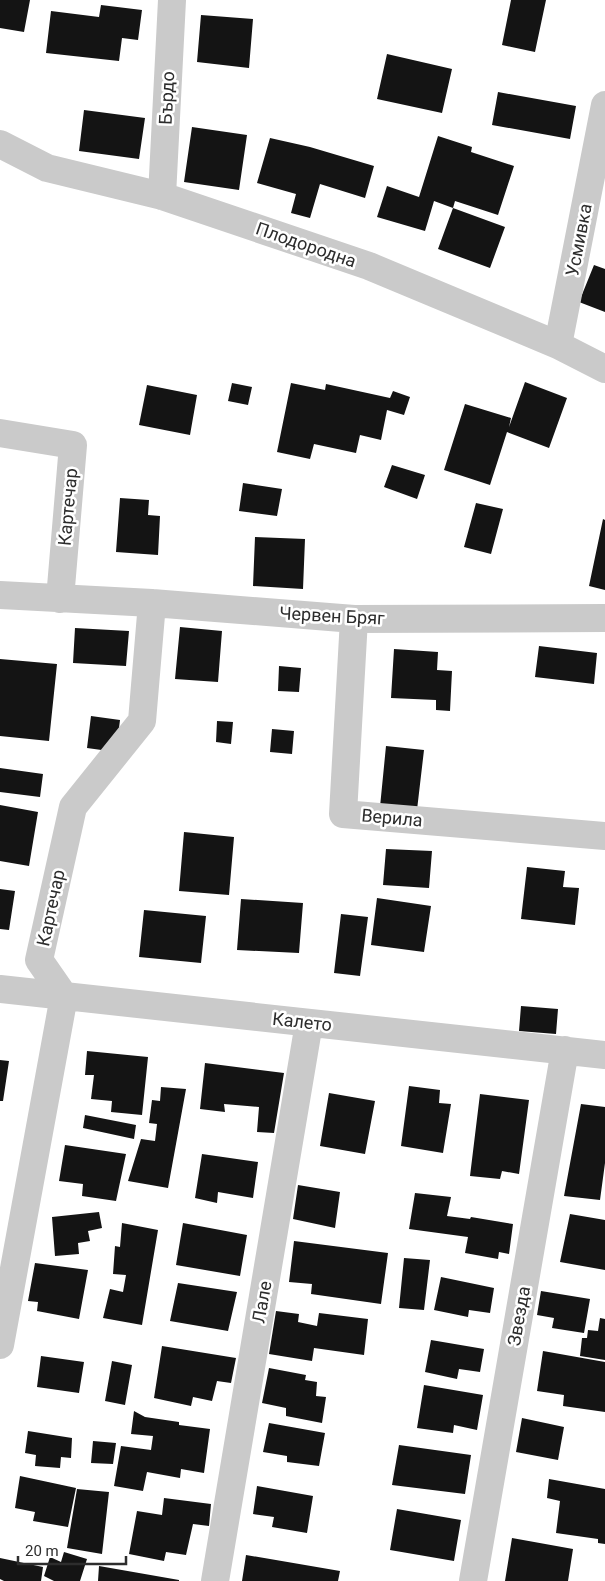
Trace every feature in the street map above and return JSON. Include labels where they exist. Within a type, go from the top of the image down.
[{"type":"street","name":"Бърдо","points":[[162,196],[172,0]]},
{"type":"street","name":"Усмивка","points":[[558,345],[605,105]]},
{"type":"street","name":"Плодородна","points":[[0,144],[48,168],[162,196],[369,266],[558,345],[605,369]]},
{"type":"street","name":"Картечар","points":[[0,433],[73,445],[60,599]]},
{"type":"street","name":"Червен Бряг","points":[[0,595],[152,603],[354,619],[605,618]]},
{"type":"street","name":"Картечар","points":[[64,996],[39,960],[73,807],[142,721],[152,603]]},
{"type":"street","name":"Верила","points":[[354,619],[343,814],[605,836]]},
{"type":"street","name":"Калето","points":[[0,989],[605,1055]]},
{"type":"street","points":[[0,1345],[64,996]]},
{"type":"street","name":"Лале","points":[[215,1581],[309,1023]]},
{"type":"street","name":"Звезда","points":[[474,1581],[565,1050]]},
{"type":"building","points":[[0,0],[30,0],[24,32],[0,28]]},
{"type":"building","points":[[511,0],[546,0],[535,52],[502,45]]},
{"type":"building","points":[[101,5],[142,10],[138,40],[122,38],[119,61],[46,53],[51,11],[99,17]]},
{"type":"building","points":[[201,15],[253,19],[249,68],[197,62]]},
{"type":"building","points":[[387,54],[452,69],[442,113],[377,99]]},
{"type":"building","points":[[498,92],[576,106],[570,139],[492,125]]},
{"type":"building","points":[[84,110],[145,118],[139,159],[79,151]]},
{"type":"building","points":[[192,127],[247,135],[239,190],[184,182]]},
{"type":"building","points":[[438,136],[472,147],[471,152],[514,166],[498,215],[455,201],[453,208],[434,201],[425,231],[377,217],[387,186],[419,197]]},
{"type":"building","points":[[270,138],[310,147],[374,166],[365,198],[320,184],[310,218],[291,213],[296,194],[257,183]]},
{"type":"building","points":[[453,208],[505,227],[490,268],[438,249]]},
{"type":"building","points":[[594,265],[605,269],[605,312],[579,302]]},
{"type":"building","points":[[525,382],[567,398],[549,448],[507,432],[490,485],[444,470],[465,404],[511,418],[509,427]]},
{"type":"building","points":[[232,383],[252,387],[248,405],[228,401]]},
{"type":"building","points":[[291,383],[325,390],[326,384],[390,398],[393,391],[410,397],[404,415],[387,410],[381,440],[360,435],[356,453],[314,444],[310,459],[277,452]]},
{"type":"building","points":[[147,385],[197,395],[190,435],[139,425]]},
{"type":"building","points":[[392,465],[425,475],[417,499],[384,487]]},
{"type":"building","points":[[243,483],[282,489],[277,516],[239,511]]},
{"type":"building","points":[[120,498],[149,500],[148,515],[160,516],[158,555],[116,552]]},
{"type":"building","points":[[476,503],[503,509],[491,554],[464,547]]},
{"type":"building","points":[[603,519],[605,520],[605,590],[589,586]]},
{"type":"building","points":[[255,537],[305,539],[303,589],[253,586]]},
{"type":"building","points":[[180,627],[222,631],[218,682],[175,679]]},
{"type":"building","points":[[75,628],[129,631],[126,666],[73,663]]},
{"type":"building","points":[[539,646],[597,653],[594,684],[535,677]]},
{"type":"building","points":[[394,649],[438,652],[437,670],[452,671],[450,711],[436,710],[436,700],[391,698]]},
{"type":"building","points":[[0,659],[57,664],[49,741],[0,736]]},
{"type":"building","points":[[279,666],[301,668],[299,692],[278,691]]},
{"type":"building","points":[[91,716],[120,720],[116,752],[87,748]]},
{"type":"building","points":[[217,721],[233,722],[231,744],[216,742]]},
{"type":"building","points":[[272,729],[294,731],[292,754],[270,752]]},
{"type":"building","points":[[386,746],[424,750],[417,810],[380,807]]},
{"type":"building","points":[[0,768],[43,774],[40,797],[0,792]]},
{"type":"building","points":[[0,805],[38,812],[29,866],[0,861]]},
{"type":"building","points":[[184,832],[234,837],[229,895],[179,891]]},
{"type":"building","points":[[386,849],[432,851],[429,888],[383,885]]},
{"type":"building","points":[[527,867],[565,871],[563,887],[579,888],[575,925],[521,919]]},
{"type":"building","points":[[0,889],[15,891],[9,930],[0,929]]},
{"type":"building","points":[[377,898],[431,906],[424,952],[371,945]]},
{"type":"building","points":[[241,899],[303,903],[299,953],[237,950]]},
{"type":"building","points":[[144,910],[206,916],[201,963],[139,957]]},
{"type":"building","points":[[341,914],[368,917],[360,976],[334,973]]},
{"type":"building","points":[[521,1006],[558,1009],[556,1034],[519,1031]]},
{"type":"building","points":[[87,1051],[148,1057],[142,1115],[111,1112],[112,1101],[91,1099],[94,1075],[85,1075]]},
{"type":"building","points":[[0,1060],[9,1061],[3,1101],[0,1101]]},
{"type":"building","points":[[205,1063],[284,1073],[274,1133],[257,1132],[259,1107],[224,1104],[225,1112],[200,1109]]},
{"type":"building","points":[[409,1086],[440,1090],[439,1103],[451,1104],[443,1153],[401,1146]]},
{"type":"building","points":[[161,1087],[186,1089],[168,1188],[128,1181],[141,1139],[155,1141],[157,1124],[149,1123],[152,1100],[160,1101]]},
{"type":"building","points":[[329,1093],[375,1101],[365,1154],[320,1146]]},
{"type":"building","points":[[480,1094],[529,1100],[519,1174],[502,1171],[500,1179],[470,1176]]},
{"type":"building","points":[[581,1104],[605,1107],[605,1163],[600,1200],[564,1196]]},
{"type":"building","points":[[85,1115],[136,1125],[134,1139],[83,1128]]},
{"type":"building","points":[[65,1145],[126,1154],[116,1201],[82,1196],[83,1184],[59,1181]]},
{"type":"building","points":[[202,1154],[258,1162],[253,1198],[218,1192],[217,1203],[195,1198]]},
{"type":"building","points":[[298,1185],[340,1192],[335,1228],[293,1219]]},
{"type":"building","points":[[415,1193],[451,1197],[447,1216],[470,1219],[471,1217],[513,1224],[509,1254],[499,1252],[498,1259],[465,1253],[468,1237],[409,1229]]},
{"type":"building","points":[[99,1212],[102,1228],[88,1231],[90,1241],[78,1243],[79,1254],[55,1256],[52,1217]]},
{"type":"building","points":[[570,1214],[605,1220],[605,1270],[560,1262]]},
{"type":"building","points":[[122,1223],[158,1230],[142,1325],[103,1318],[110,1289],[123,1292],[126,1275],[113,1274],[115,1246],[120,1247]]},
{"type":"building","points":[[183,1223],[247,1235],[240,1276],[176,1265]]},
{"type":"building","points":[[294,1241],[388,1253],[381,1304],[311,1294],[312,1284],[289,1282]]},
{"type":"building","points":[[404,1258],[430,1260],[424,1310],[399,1308]]},
{"type":"building","points":[[35,1263],[88,1270],[79,1319],[37,1311],[38,1302],[28,1301]]},
{"type":"building","points":[[441,1277],[494,1288],[490,1313],[469,1310],[468,1317],[434,1310]]},
{"type":"building","points":[[178,1283],[237,1292],[228,1331],[170,1321]]},
{"type":"building","points":[[541,1291],[590,1299],[584,1333],[552,1328],[554,1318],[537,1315]]},
{"type":"building","points":[[276,1311],[299,1314],[298,1322],[317,1326],[319,1313],[368,1319],[364,1355],[314,1348],[312,1361],[269,1354]]},
{"type":"building","points":[[600,1318],[605,1319],[605,1360],[580,1356],[582,1338],[587,1338],[588,1330],[598,1331]]},
{"type":"building","points":[[431,1340],[484,1349],[480,1372],[459,1369],[457,1379],[425,1372]]},
{"type":"building","points":[[162,1346],[236,1358],[231,1383],[217,1381],[212,1401],[193,1397],[191,1406],[154,1398]]},
{"type":"building","points":[[543,1351],[605,1362],[605,1412],[563,1406],[564,1395],[537,1391]]},
{"type":"building","points":[[41,1356],[84,1362],[79,1393],[37,1387]]},
{"type":"building","points":[[112,1361],[132,1365],[125,1405],[105,1401]]},
{"type":"building","points":[[269,1368],[306,1375],[305,1380],[317,1382],[316,1396],[326,1397],[322,1423],[286,1416],[286,1408],[262,1403]]},
{"type":"building","points":[[424,1385],[483,1395],[477,1430],[454,1425],[453,1433],[417,1428]]},
{"type":"building","points":[[134,1411],[145,1417],[179,1422],[179,1425],[210,1429],[204,1473],[181,1469],[180,1478],[147,1472],[143,1491],[114,1486],[121,1446],[151,1450],[153,1436],[131,1434]]},
{"type":"building","points":[[522,1418],[564,1427],[558,1460],[516,1452]]},
{"type":"building","points":[[269,1423],[325,1433],[319,1466],[287,1462],[287,1456],[263,1452]]},
{"type":"building","points":[[28,1431],[72,1438],[71,1458],[61,1457],[60,1468],[35,1466],[36,1455],[25,1453]]},
{"type":"building","points":[[93,1441],[116,1443],[113,1464],[91,1463]]},
{"type":"building","points":[[399,1445],[471,1455],[465,1494],[392,1485]]},
{"type":"building","points":[[20,1476],[76,1488],[68,1527],[33,1521],[35,1512],[15,1508]]},
{"type":"building","points":[[549,1479],[605,1489],[605,1544],[598,1543],[598,1539],[556,1533],[560,1501],[547,1498]]},
{"type":"building","points":[[257,1486],[313,1496],[307,1533],[272,1527],[274,1517],[253,1514]]},
{"type":"building","points":[[77,1489],[109,1492],[102,1554],[67,1548]]},
{"type":"building","points":[[164,1498],[211,1504],[209,1526],[193,1524],[186,1555],[166,1552],[164,1561],[129,1554],[137,1511],[162,1515]]},
{"type":"building","points":[[397,1509],[461,1520],[454,1561],[390,1550]]},
{"type":"building","points":[[512,1538],[573,1549],[568,1581],[505,1581]]},
{"type":"building","points":[[64,1552],[87,1559],[80,1581],[54,1581],[44,1576],[50,1557],[61,1562]]},
{"type":"building","points":[[246,1555],[340,1571],[338,1581],[242,1581]]},
{"type":"building","points":[[0,1558],[43,1567],[41,1581],[4,1581],[0,1579]]},
{"type":"building","points":[[99,1566],[179,1580],[179,1581],[98,1581]]}]
